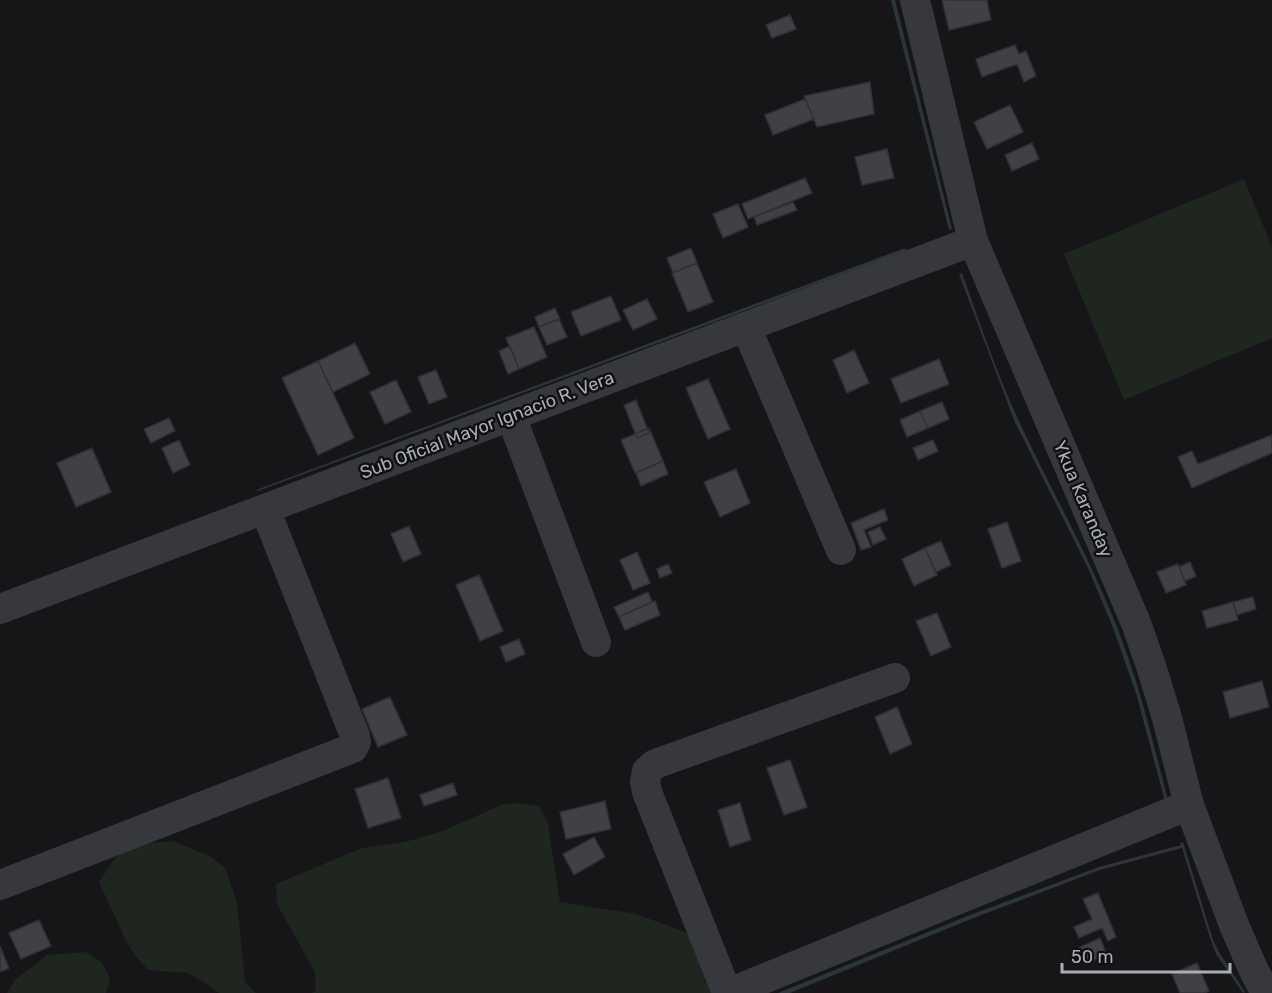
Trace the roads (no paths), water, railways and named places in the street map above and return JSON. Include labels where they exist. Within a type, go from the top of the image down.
[{"type":"street","name":"Ykua Karanday","points":[[915,0],[973,241],[1136,623],[1167,718],[1189,805],[1234,925],[1266,993]]},
{"type":"street","name":"Sub Oficial Mayor Ignacio R. Vera","points":[[0,609],[973,241]]},
{"type":"street","points":[[746,327],[841,550]]},
{"type":"street","points":[[511,416],[596,642]]},
{"type":"street","points":[[0,885],[353,748],[356,742],[355,736],[265,509]]},
{"type":"street","points":[[895,678],[655,764],[647,771],[645,782],[647,792],[728,993],[1189,805]]}]
